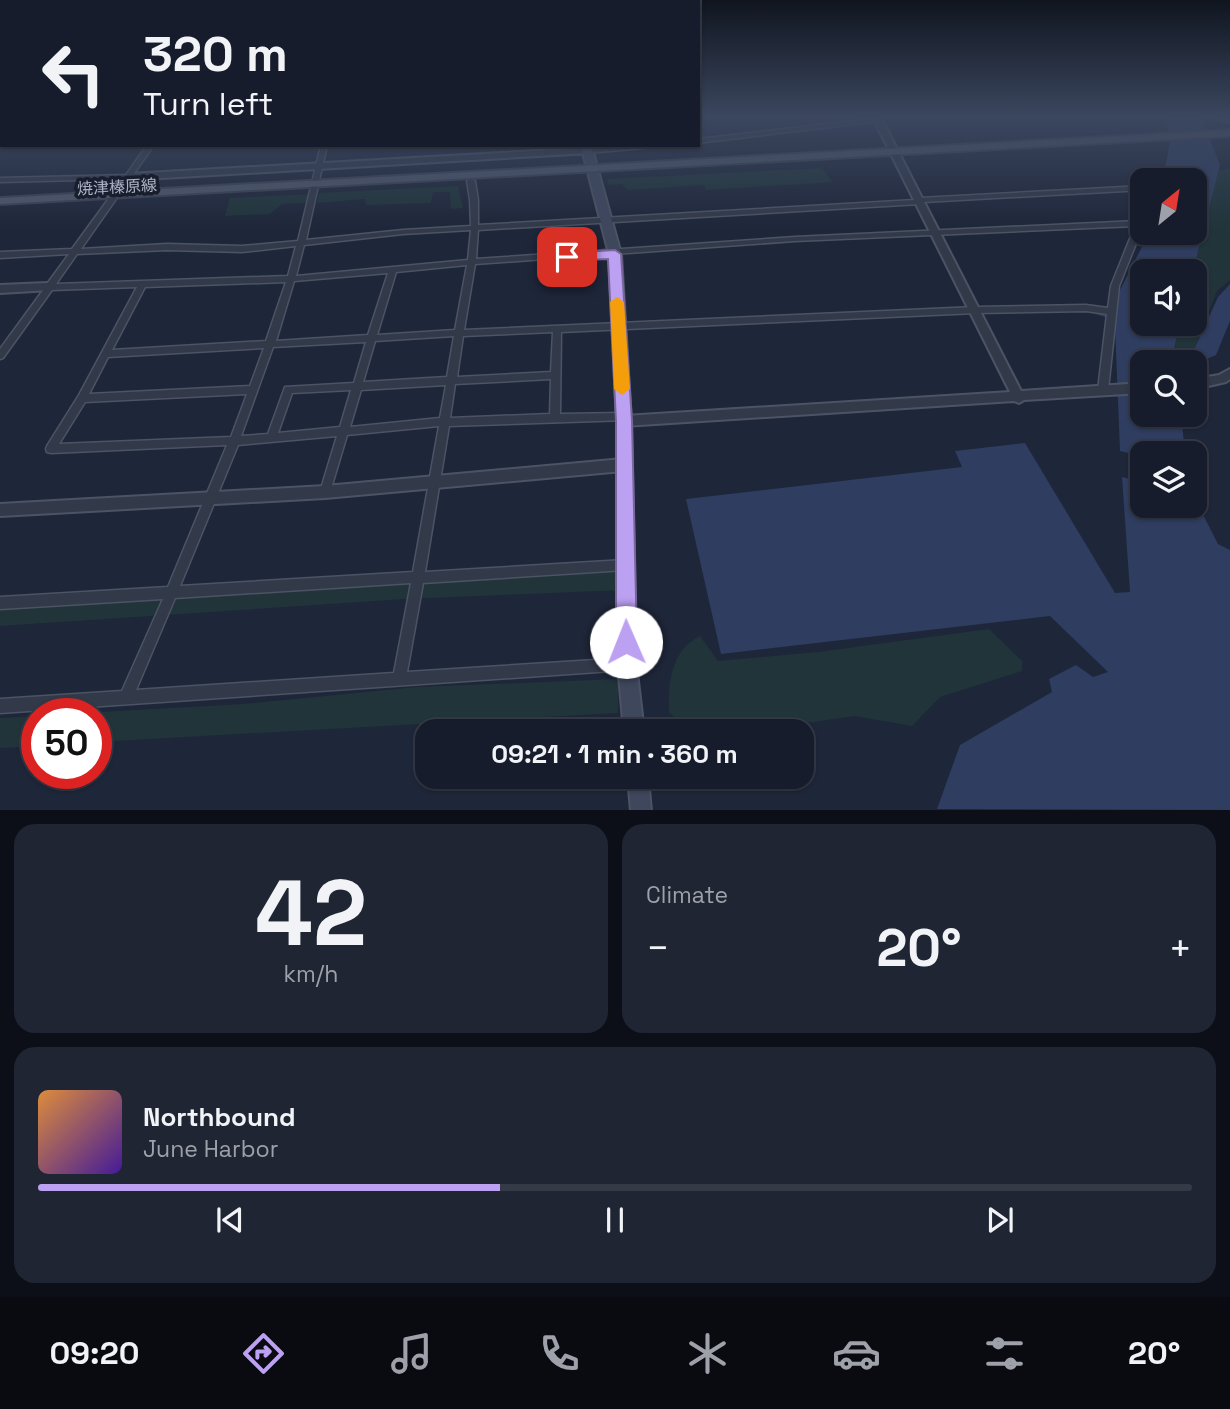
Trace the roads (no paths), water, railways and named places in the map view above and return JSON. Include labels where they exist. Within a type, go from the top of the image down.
[{"type":"main road","points":[[588,154],[615,254],[624,419],[627,664],[633,719]]},
{"type":"main road","name":"焼津榛原線","points":[[0,208],[112,199],[900,154]]},
{"type":"main road","name":"焼津榛原線","points":[[315,187],[471,181],[593,172]]},
{"type":"main road","name":"焼津榛原線","points":[[0,201],[112,199]]},
{"type":"main road","points":[[639,789],[641,810]]},
{"type":"street","points":[[0,356],[145,154]]},
{"type":"street","points":[[126,698],[211,500],[269,346],[301,243],[322,154]]},
{"type":"street","points":[[0,180],[128,177],[505,154]]},
{"type":"street","points":[[897,154],[1018,398]]},
{"type":"street","points":[[399,679],[419,578],[472,262],[475,228],[471,181]]},
{"type":"street","points":[[0,255],[167,247],[229,249],[475,228],[1130,189]]},
{"type":"street","points":[[0,289],[291,279],[472,262],[615,254],[795,239],[1130,220]]},
{"type":"street","points":[[1105,390],[1115,286],[1131,245]]},
{"type":"street","points":[[325,492],[393,269]]},
{"type":"street","points":[[143,284],[82,398],[51,449],[233,441],[445,422],[555,418],[624,419],[1018,398],[1130,389]]},
{"type":"street","points":[[104,354],[459,333],[976,310],[1086,308],[1112,312]]},
{"type":"street","points":[[555,418],[557,330]]},
{"type":"street","points":[[272,437],[288,390],[555,376]]},
{"type":"street","points":[[1207,381],[1226,376]]},
{"type":"street","points":[[82,398],[251,390]]},
{"type":"street","points":[[0,510],[325,492],[623,465]]},
{"type":"street","points":[[0,603],[625,565]]},
{"type":"street","points":[[0,706],[627,664]]},
{"type":"water","points":[[1168,154],[1216,154],[1220,165],[1208,212],[1208,168],[1165,168]]},
{"type":"water","points":[[1143,245],[1200,245],[1196,259],[1136,259]]},
{"type":"water","points":[[1130,270],[1130,336],[1177,336],[1174,350],[1130,350],[1130,427],[1182,427],[1184,441],[1130,441],[1130,453],[1120,451],[1114,302]]},
{"type":"water","points":[[1230,284],[1230,321],[1216,355],[1207,359],[1207,350],[1194,350],[1200,336],[1207,336],[1207,321],[1218,297]]},
{"type":"water","points":[[1025,443],[1115,593],[1130,592],[1122,477],[1130,479],[1130,518],[1205,518],[1218,544],[1230,550],[1230,810],[937,809],[960,745],[1052,692],[1049,679],[1076,665],[1093,677],[1108,672],[1050,616],[721,654],[686,499],[962,467],[955,451]]},
{"type":"waterway","points":[[1094,312],[1106,316]]}]
